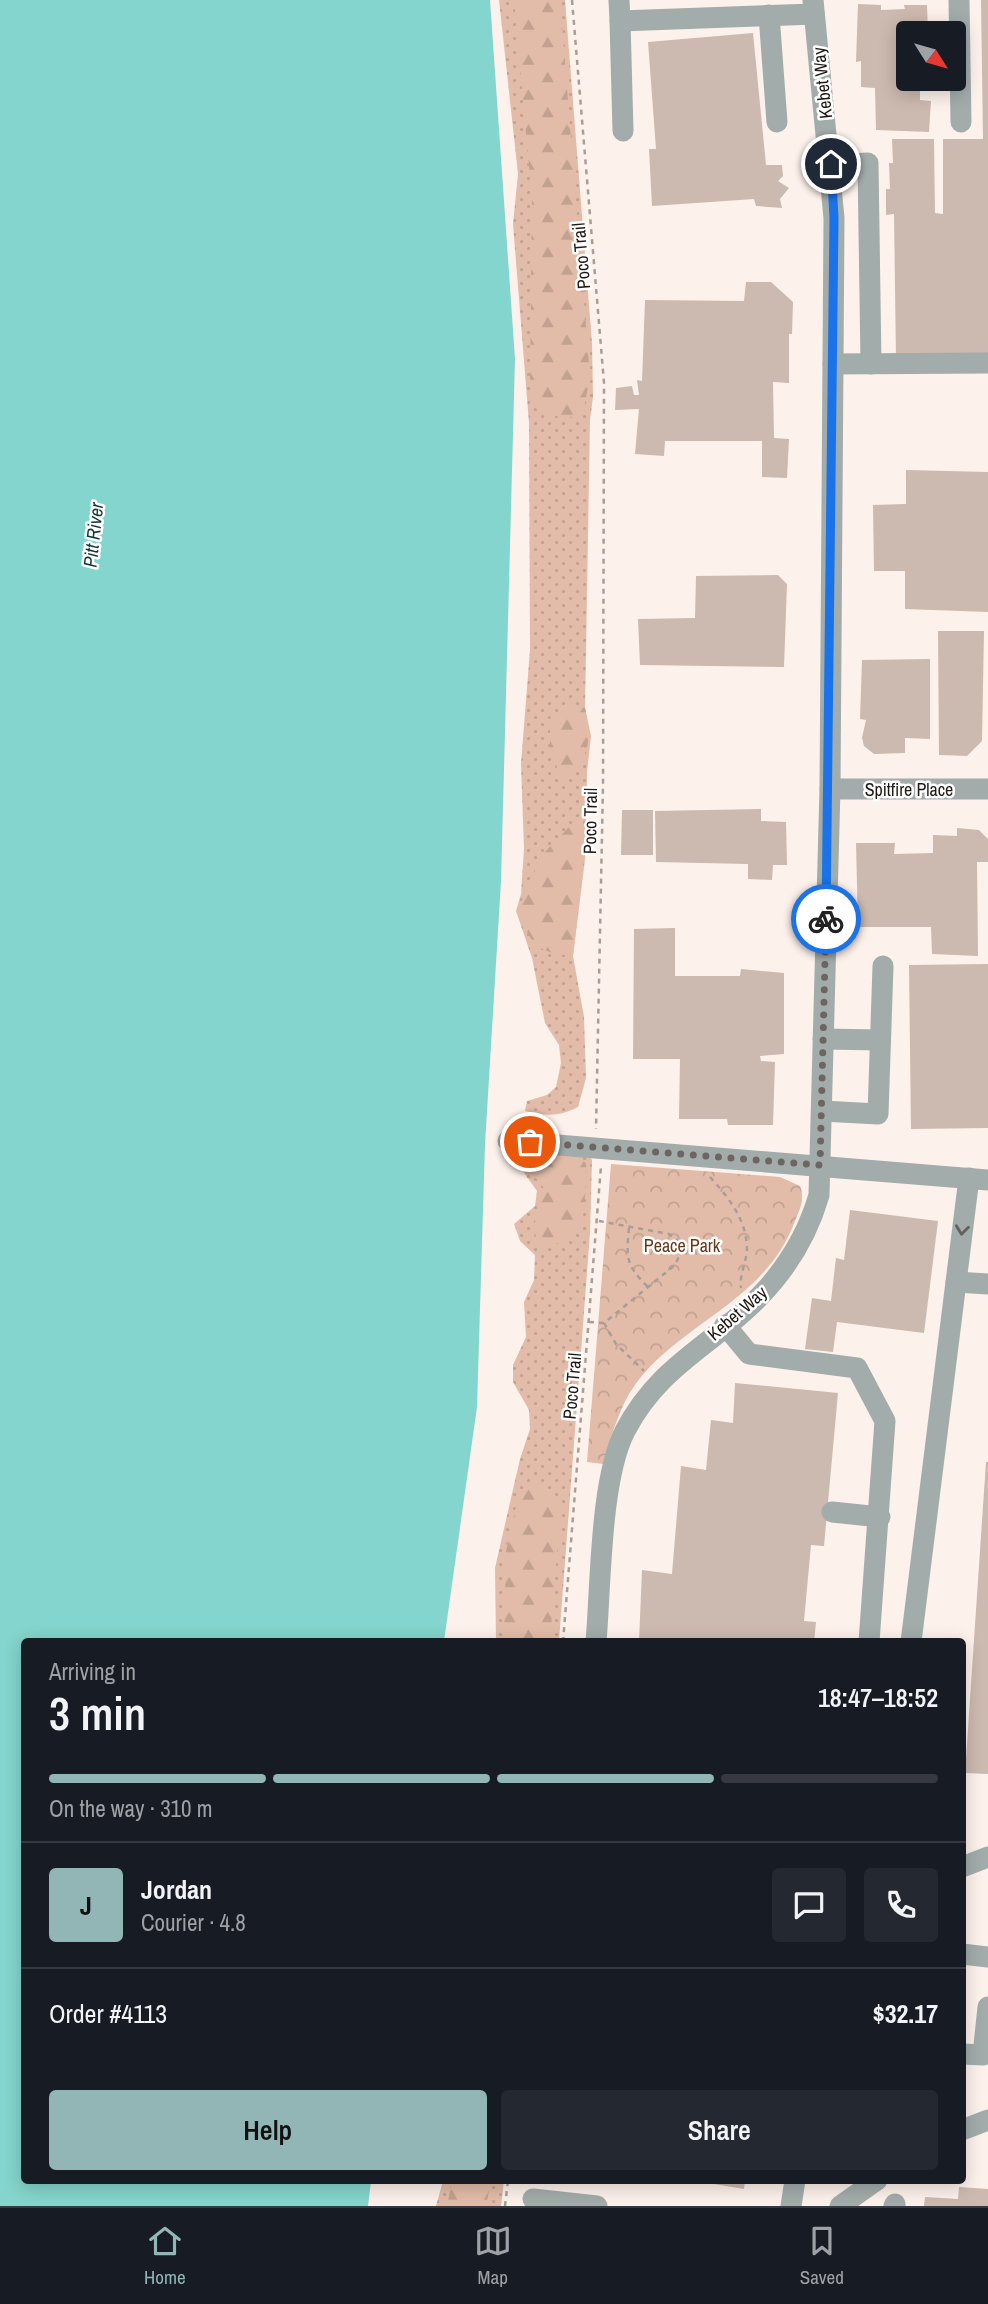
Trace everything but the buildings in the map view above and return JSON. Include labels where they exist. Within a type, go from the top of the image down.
[{"type":"street","points":[[959,0],[961,122]]},
{"type":"street","points":[[623,131],[620,11],[696,8],[769,15],[814,7]]},
{"type":"street","name":"Kebet Way","points":[[596,1638],[612,1468],[624,1433],[656,1383],[745,1309],[780,1273],[811,1222],[819,1195],[830,789],[834,218],[831,164],[814,7]]},
{"type":"street","points":[[769,15],[777,122]]},
{"type":"street","points":[[831,164],[868,163],[871,364]]},
{"type":"street","points":[[834,218],[868,218]]},
{"type":"street","points":[[833,364],[988,363]]},
{"type":"street","name":"Spitfire Place","points":[[830,789],[988,789]]},
{"type":"street","points":[[822,1111],[878,1114],[883,966]]},
{"type":"street","points":[[823,1039],[880,1040]]},
{"type":"street","points":[[508,1141],[978,1179],[956,1282],[912,1638]]},
{"type":"street","points":[[956,1282],[988,1284]]},
{"type":"street","points":[[725,1325],[749,1354],[857,1368],[885,1421],[869,1638]]},
{"type":"street","points":[[832,1511],[880,1517]]},
{"type":"street","points":[[966,1865],[988,1857]]},
{"type":"street","points":[[966,1954],[988,1957]]},
{"type":"street","points":[[966,2054],[984,2055],[988,2007]]},
{"type":"street","points":[[966,2128],[988,2120]]},
{"type":"street","points":[[791,2206],[794,2184]]},
{"type":"street","points":[[840,2206],[871,2184]]},
{"type":"street","points":[[534,2195],[597,2206]]},
{"type":"path","name":"Poco Trail","points":[[563,1638],[599,1221],[601,1159],[596,1147],[603,773],[604,383],[572,0]]},
{"type":"path","points":[[703,1155],[702,1168],[728,1197],[741,1220],[747,1250],[740,1284],[745,1309]]},
{"type":"path","points":[[589,1322],[604,1323],[680,1259],[681,1246],[663,1232],[599,1221]]},
{"type":"path","points":[[629,1228],[628,1262],[632,1271],[649,1287]]},
{"type":"path","points":[[604,1323],[616,1344],[656,1383]]},
{"type":"path","points":[[505,2206],[508,2184]]},
{"type":"green space","points":[[499,0],[565,0],[592,343],[585,708],[591,736],[587,772],[586,851],[573,956],[584,1017],[586,1078],[578,1107],[552,1115],[525,1111],[527,1101],[547,1095],[556,1087],[561,1063],[559,1045],[545,1023],[532,958],[516,911],[521,894],[524,849],[521,764],[530,650],[529,423],[513,224],[518,174]]},
{"type":"green space","points":[[514,0],[560,0],[590,377],[584,407],[567,420],[536,409],[530,383],[532,199]]},
{"type":"green space","points":[[565,706],[585,708],[588,741],[583,757],[563,783],[550,749],[550,718]]},
{"type":"green space","points":[[570,826],[587,830],[573,956],[550,952],[536,944],[526,931],[518,909],[542,855]]},
{"type":"green space","points":[[545,1149],[579,1155],[586,1164],[584,1208],[575,1231],[566,1239],[536,1246],[535,1222],[544,1188],[536,1178],[527,1178],[524,1164]]},
{"type":"green space","points":[[535,1153],[589,1154],[592,1160],[590,1233],[559,1638],[496,1638],[495,1568],[520,1459],[530,1429],[529,1410],[513,1382],[513,1365],[526,1337],[524,1302],[534,1280],[535,1255],[520,1241],[514,1224],[535,1206],[537,1191],[520,1167]]},
{"type":"green space","name":"Peace Park","points":[[611,1164],[780,1177],[800,1186],[802,1200],[780,1250],[762,1274],[647,1370],[629,1394],[617,1419],[603,1464],[587,1462]]},
{"type":"green space","points":[[541,1481],[561,1504],[550,1638],[504,1638],[506,1551],[518,1498]]},
{"type":"green space","points":[[442,2184],[504,2184],[501,2206],[436,2206]]},
{"type":"green space","points":[[451,2184],[490,2184],[486,2206],[447,2206]]},
{"type":"water","name":"Pitt River","points":[[0,0],[490,0],[515,359],[501,881],[485,1144],[477,1407],[444,1638],[21,1638],[21,2184],[371,2184],[368,2206],[0,2206]]},
{"type":"way so far","points":[[530,1142],[820,1165],[826,919]]},
{"type":"route","points":[[826,919],[830,789],[834,218],[831,164]]}]
